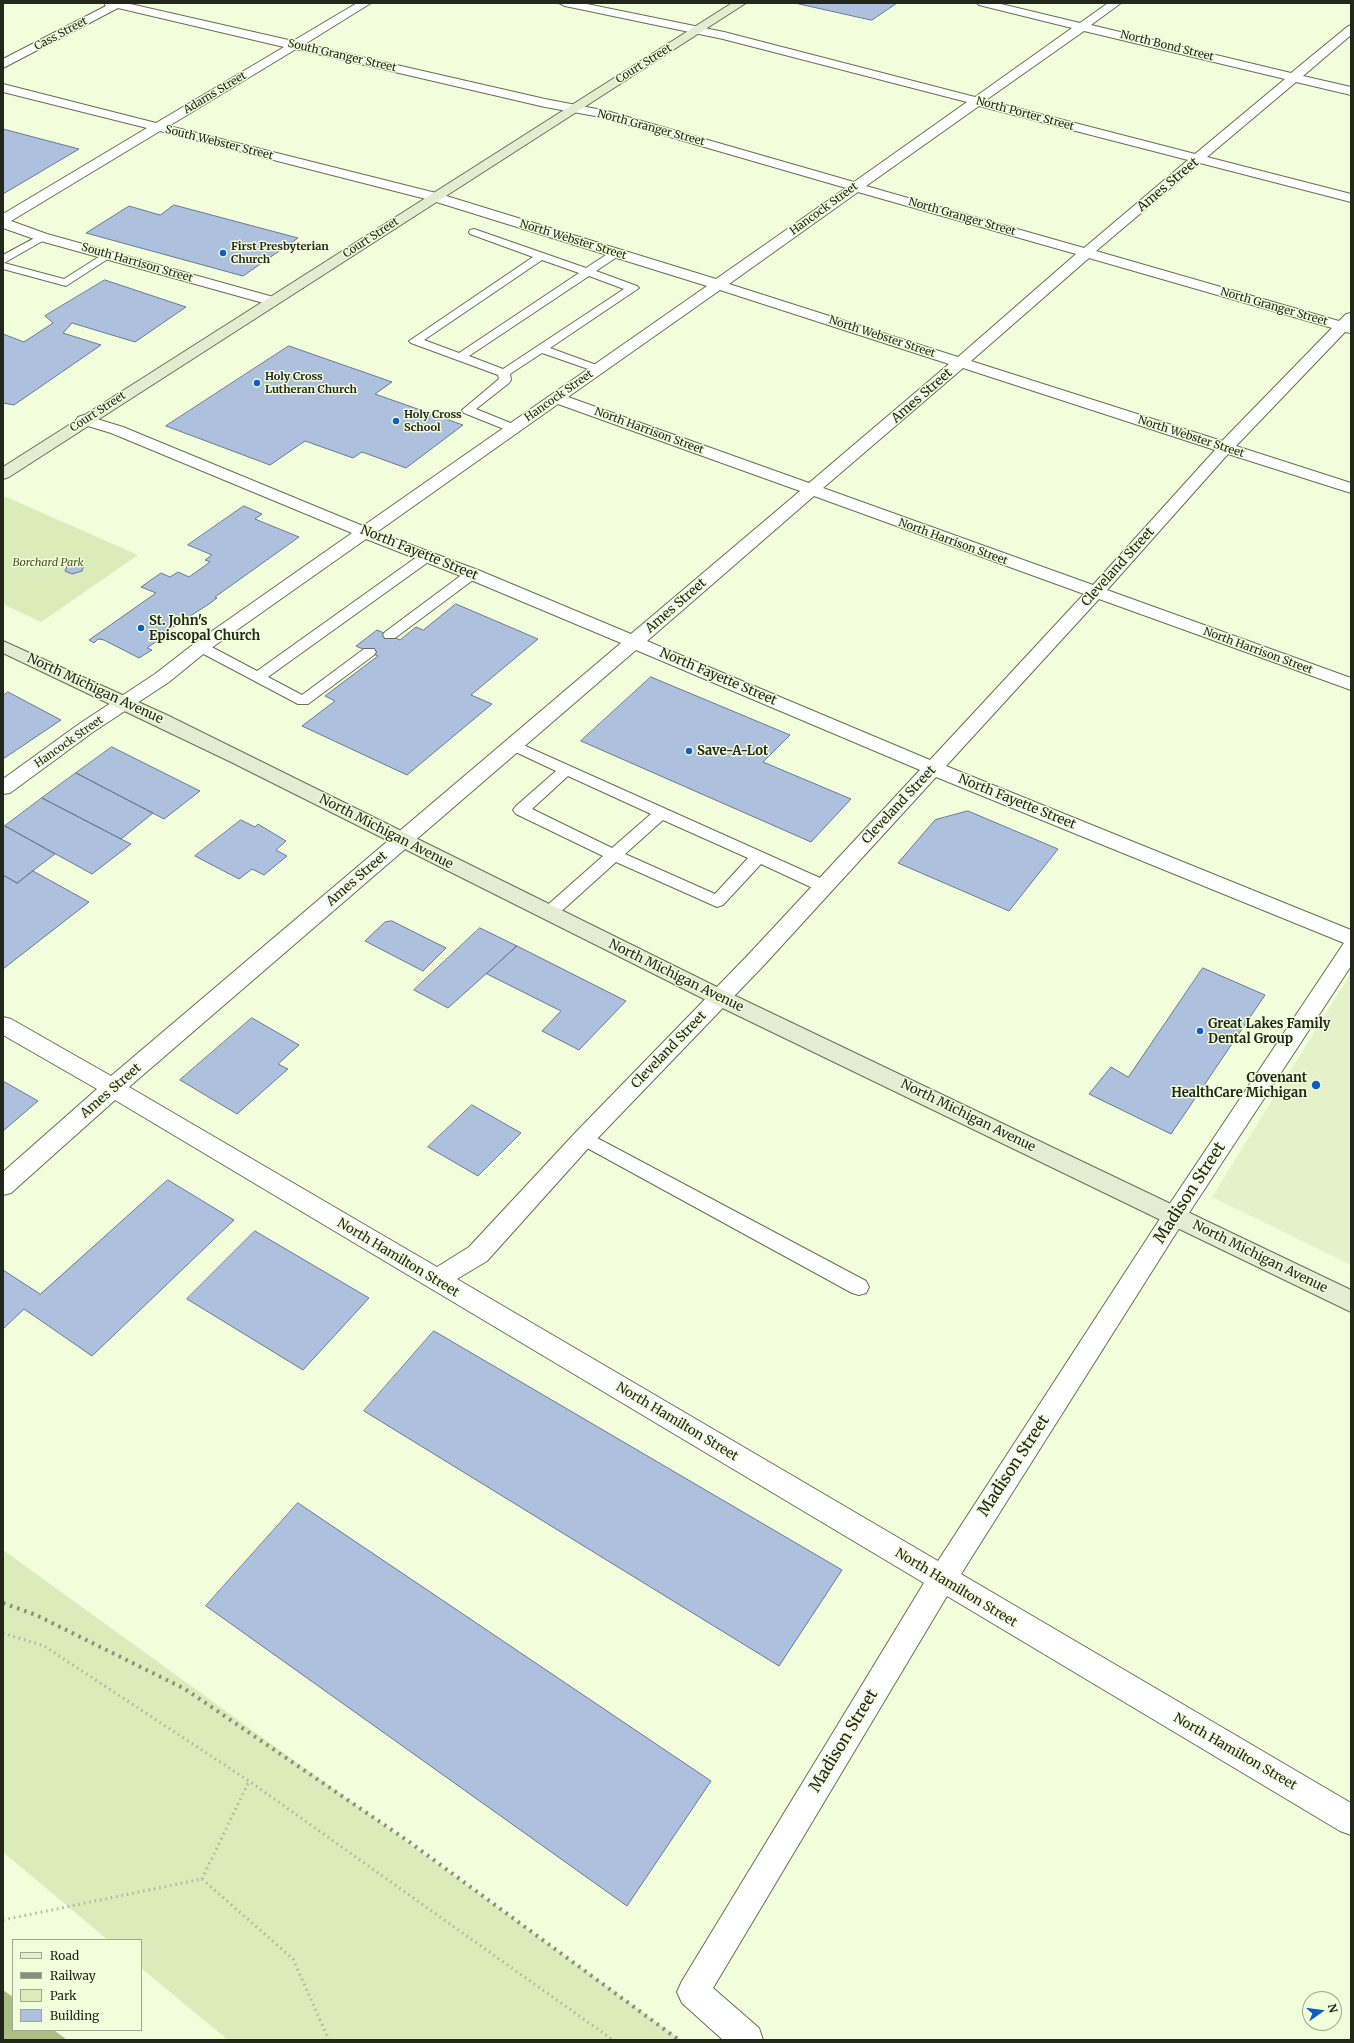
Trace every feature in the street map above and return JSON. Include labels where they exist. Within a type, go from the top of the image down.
[{"type":"main road","name":"Court Street","points":[[3,474],[84,420],[740,3]]},
{"type":"main road","name":"North Michigan Avenue","points":[[3,646],[128,702],[402,841],[720,998],[1175,1215],[1351,1302]]},
{"type":"street","name":"Adams Street","points":[[3,220],[366,3]]},
{"type":"street","name":"North Porter Street","points":[[565,3],[698,30],[1351,198]]},
{"type":"street","name":"North Bond Street","points":[[984,3],[1351,90]]},
{"type":"street","name":"Hancock Street","points":[[3,788],[86,728],[128,702],[201,647],[514,429],[1115,3]]},
{"type":"street","name":"South Granger Street","points":[[116,4],[573,109]]},
{"type":"street","name":"Cass Street","points":[[3,64],[116,4]]},
{"type":"street","name":"Ames Street","points":[[3,1186],[113,1088],[512,745],[961,362],[1086,253],[1351,29]]},
{"type":"street","name":"South Webster Street","points":[[3,88],[156,128],[435,197]]},
{"type":"street","name":"North Granger Street","points":[[573,109],[603,114],[1086,253],[1348,324]]},
{"type":"street","name":"North Webster Street","points":[[435,197],[961,362],[1351,488]]},
{"type":"street","name":"South Harrison Street","points":[[3,223],[42,237],[272,301]]},
{"type":"street","name":"Cleveland Street","points":[[436,1280],[478,1254],[584,1138],[720,998],[824,886],[1095,593],[1225,448],[1348,324]]},
{"type":"street","name":"North Harrison Street","points":[[556,398],[1351,684]]},
{"type":"street","name":"North Fayette Street","points":[[84,420],[117,430],[426,557],[472,574],[933,768],[1351,938]]},
{"type":"street","name":"Madison Street","points":[[747,2040],[693,1992],[942,1579],[1175,1215],[1351,949]]},
{"type":"street","name":"North Hamilton Street","points":[[3,1025],[113,1088],[1351,1820]]},
{"type":"lane","points":[[474,232],[633,288],[504,373]]},
{"type":"lane","points":[[3,260],[42,237]]},
{"type":"lane","points":[[460,357],[616,253]]},
{"type":"lane","points":[[3,266],[66,283],[109,255]]},
{"type":"lane","points":[[504,373],[415,340],[541,256]]},
{"type":"lane","points":[[541,349],[598,369]]},
{"type":"lane","points":[[504,373],[505,380],[468,410],[514,429]]},
{"type":"lane","points":[[258,677],[426,557]]},
{"type":"lane","points":[[390,635],[472,574]]},
{"type":"lane","points":[[201,647],[303,701],[369,652]]},
{"type":"lane","points":[[512,745],[824,886]]},
{"type":"lane","points":[[566,770],[521,810],[614,855],[717,901],[759,857]]},
{"type":"lane","points":[[549,913],[661,813]]},
{"type":"lane","points":[[584,1138],[859,1287]]},
{"type":"path","points":[[3,1633],[44,1646],[249,1781],[613,2040]]},
{"type":"path","points":[[202,1880],[249,1781]]},
{"type":"path","points":[[3,1920],[202,1880]]},
{"type":"path","points":[[202,1880],[293,1959],[329,2040]]},
{"type":"shaded area","name":"Covenant HealthCare Michigan","points":[[1351,973],[1351,1265],[1212,1197]]},
{"type":"shaded area","points":[[3,1990],[12,1996],[12,2031],[55,2031],[67,2040],[3,2040]]},
{"type":"green space","name":"Borchard Park","points":[[6,497],[138,555],[41,622],[3,604],[3,499]]},
{"type":"green space","points":[[3,1550],[681,2040],[228,2040],[142,1969],[142,1939],[107,1939],[3,1852]]},
{"type":"building","points":[[795,3],[897,3],[872,20]]},
{"type":"building","points":[[3,129],[79,149],[3,194]]},
{"type":"building","points":[[174,205],[298,238],[243,276],[86,233],[129,206],[160,215]]},
{"type":"building","points":[[105,280],[186,307],[135,342],[72,323],[63,333],[101,345],[14,405],[3,403],[3,334],[24,342],[53,323],[45,316]]},
{"type":"building","points":[[289,346],[392,382],[375,394],[463,425],[406,468],[362,452],[353,458],[305,441],[270,465],[166,426]]},
{"type":"building","points":[[244,506],[262,514],[255,519],[299,537],[215,597],[217,598],[209,604],[154,639],[157,641],[147,648],[152,650],[139,658],[104,640],[98,639],[94,643],[89,640],[156,593],[141,587],[161,573],[170,577],[178,572],[189,577],[210,562],[205,560],[212,555],[188,545]]},
{"type":"building","points":[[78,562],[84,565],[82,571],[72,574],[65,571],[68,564]]},
{"type":"building","points":[[456,604],[538,639],[471,695],[492,704],[407,775],[302,726],[335,701],[325,696],[378,656],[356,646],[377,630],[400,640],[416,627],[423,630]]},
{"type":"building","name":"Save-A-Lot","points":[[651,677],[790,735],[763,762],[851,799],[811,842],[581,741]]},
{"type":"building","points":[[8,692],[61,720],[3,759],[3,696]]},
{"type":"building","points":[[112,747],[200,791],[164,819],[76,773]]},
{"type":"building","points":[[76,773],[153,813],[121,839],[42,798]]},
{"type":"building","points":[[42,798],[131,844],[92,874],[5,826]]},
{"type":"building","points":[[968,811],[1058,849],[1009,911],[898,863],[935,820]]},
{"type":"building","points":[[241,820],[255,827],[258,824],[286,841],[276,850],[287,856],[264,875],[252,869],[239,879],[195,856]]},
{"type":"building","points":[[5,826],[55,854],[17,883],[3,875],[3,827]]},
{"type":"building","points":[[33,871],[89,902],[3,969],[3,875],[17,883]]},
{"type":"building","points":[[392,921],[446,948],[423,971],[365,941],[385,922]]},
{"type":"building","points":[[480,928],[517,946],[448,1008],[414,990]]},
{"type":"building","points":[[517,946],[626,1001],[579,1050],[542,1031],[561,1011],[487,974]]},
{"type":"building","name":"Great Lakes Family Dental Group","points":[[1203,968],[1265,995],[1171,1134],[1089,1094],[1111,1067],[1128,1077]]},
{"type":"building","points":[[252,1018],[299,1045],[278,1064],[288,1069],[237,1114],[180,1080]]},
{"type":"building","points":[[3,1081],[38,1101],[3,1131]]},
{"type":"building","points":[[472,1105],[521,1133],[478,1176],[428,1147]]},
{"type":"building","points":[[168,1180],[234,1220],[92,1356],[24,1309],[3,1329],[3,1270],[40,1294]]},
{"type":"building","points":[[255,1231],[369,1298],[303,1370],[187,1299]]},
{"type":"building","points":[[434,1331],[842,1570],[779,1666],[364,1411]]},
{"type":"building","points":[[298,1503],[711,1781],[627,1906],[206,1606]]},
{"type":"railway","points":[[3,1603],[36,1615],[185,1689],[408,1841],[679,2040]]},
{"type":"place","name":"First Presbyterian Church","points":[[223,253]]},
{"type":"place","name":"Holy Cross Lutheran Church","points":[[257,383]]},
{"type":"place","name":"Holy Cross School","points":[[396,421]]},
{"type":"place","name":"St. John's Episcopal Church","points":[[141,628]]},
{"type":"place","name":"Save-A-Lot","points":[[689,751]]},
{"type":"place","name":"Great Lakes Family Dental Group","points":[[1200,1031]]},
{"type":"place","name":"Covenant HealthCare Michigan","points":[[1316,1085]]}]
